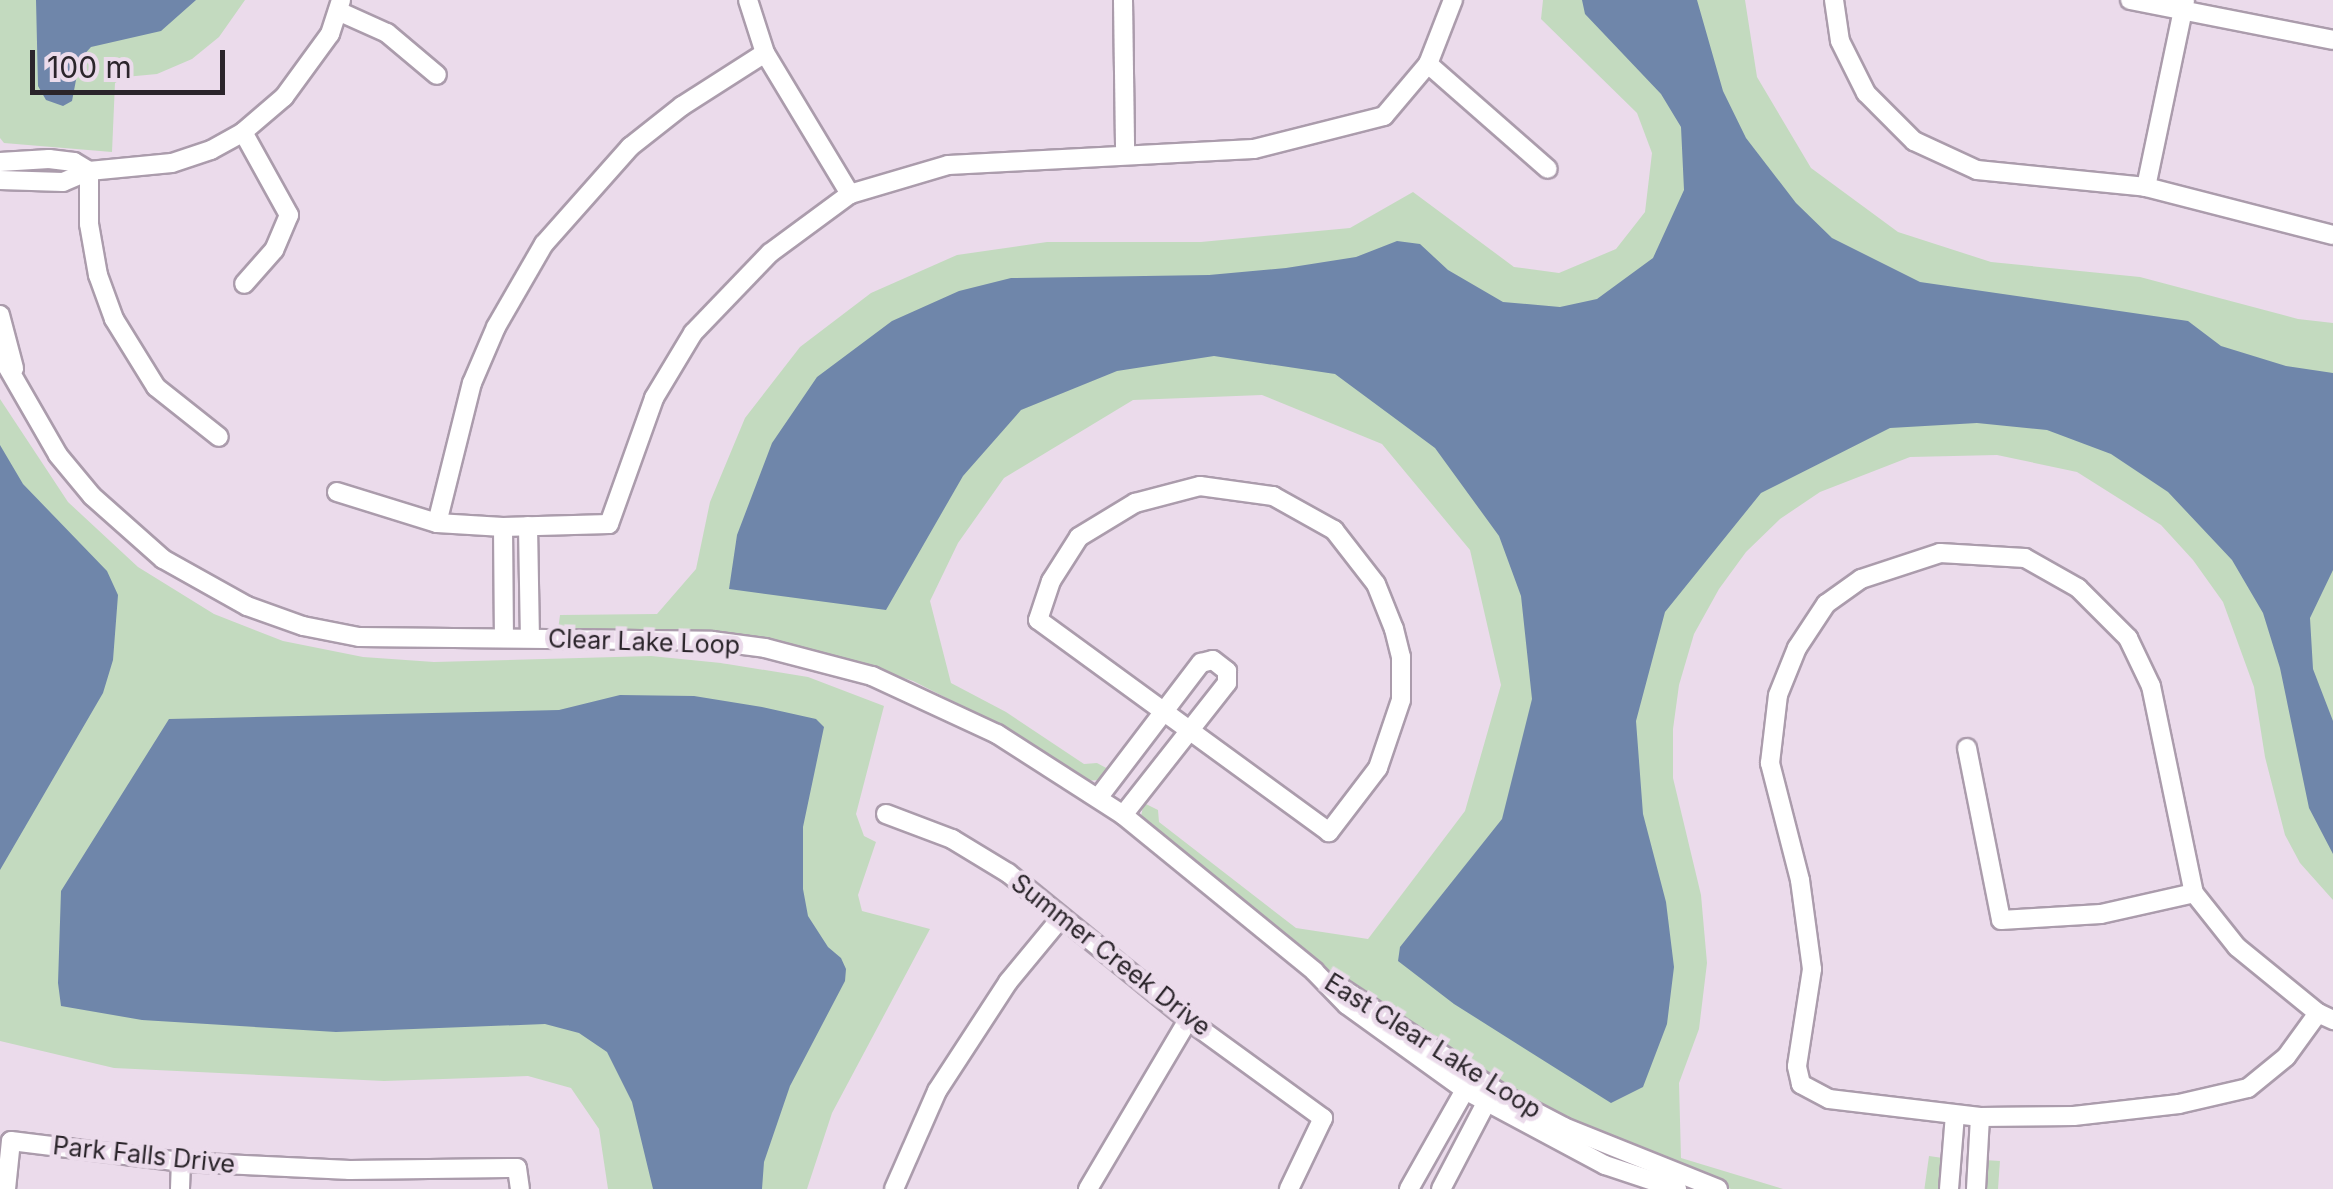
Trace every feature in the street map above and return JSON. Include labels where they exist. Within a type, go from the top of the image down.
[{"type":"street","points":[[748,0],[765,52],[850,194]]},
{"type":"street","points":[[1124,0],[1125,152]]},
{"type":"street","points":[[337,492],[437,522],[503,527],[609,524],[654,398],[692,334],[770,253],[850,194],[948,165],[1125,152],[1254,149],[1384,116],[1428,64],[1453,0]]},
{"type":"street","points":[[1834,0],[1840,41],[1866,94],[1914,141],[1976,170],[2146,186],[2333,235]]},
{"type":"street","points":[[2130,0],[2184,6],[2333,40]]},
{"type":"street","points":[[0,180],[63,182],[89,172],[172,162],[212,150],[243,132],[284,97],[319,51],[340,6],[387,33],[437,75]]},
{"type":"street","points":[[2146,186],[2184,6]]},
{"type":"street","points":[[437,522],[472,383],[496,326],[544,244],[630,148],[682,106],[765,52]]},
{"type":"street","points":[[1428,64],[1548,169]]},
{"type":"street","points":[[243,132],[290,215],[274,250],[244,284]]},
{"type":"street","points":[[0,162],[49,158],[74,162],[89,172]]},
{"type":"street","points":[[89,172],[90,224],[98,276],[114,319],[156,387],[219,438]]},
{"type":"street","name":"Clear Lake Loop","points":[[0,314],[21,392]]},
{"type":"street","name":"Clear Lake Loop","points":[[0,354],[58,455],[124,526],[163,559],[248,606],[303,626],[359,637],[712,640],[823,661],[872,676],[997,734],[1123,815],[1314,970],[1347,1005],[1474,1087]]},
{"type":"street","points":[[1200,486],[1273,496],[1334,530],[1376,584],[1394,629],[1401,657],[1401,700],[1378,768],[1329,832],[1164,710],[1038,620],[1050,582],[1079,537],[1135,504],[1200,486]]},
{"type":"street","points":[[528,526],[530,638]]},
{"type":"street","points":[[503,527],[504,638]]},
{"type":"street","points":[[1940,554],[2025,558],[2078,588],[2128,638],[2151,686],[2194,892],[2237,947],[2326,1017],[2248,1088],[2179,1104],[2074,1116],[1980,1117],[1828,1099],[1801,1084],[1797,1066],[1812,970],[1800,880],[1770,763],[1778,695],[1798,648],[1826,604],[1861,580],[1940,554]]},
{"type":"street","points":[[1098,798],[1201,663],[1213,660],[1227,671],[1227,683],[1123,815]]},
{"type":"street","points":[[1967,748],[2001,920],[2101,914],[2194,892]]},
{"type":"street","name":"Summer Creek Drive","points":[[886,814],[952,839],[1008,873],[1188,1020],[1324,1118],[1289,1189]]},
{"type":"street","points":[[894,1189],[936,1091],[1008,982],[1061,918]]},
{"type":"street","points":[[1088,1189],[1188,1020]]},
{"type":"street","points":[[1409,1189],[1474,1087]]},
{"type":"street","name":"East Clear Lake Loop","points":[[1474,1087],[1486,1103],[1604,1165],[1677,1189]]},
{"type":"street","name":"East Clear Lake Loop","points":[[1474,1087],[1718,1189]]},
{"type":"street","points":[[1441,1189],[1486,1103]]},
{"type":"street","points":[[1956,1114],[1950,1183],[1976,1184],[1980,1117]]},
{"type":"street","name":"Park Falls Drive","points":[[6,1189],[11,1141],[351,1180],[517,1168],[520,1189]]},
{"type":"street","points":[[180,1189],[182,1162]]},
{"type":"green space","points":[[0,0],[245,0],[219,37],[192,59],[157,74],[125,77],[115,83],[112,152],[4,143],[0,138]]},
{"type":"green space","points":[[1543,0],[1745,0],[1757,77],[1811,168],[1898,232],[1991,262],[2140,277],[2298,319],[2333,323],[2333,900],[2300,863],[2285,835],[2265,757],[2254,687],[2223,602],[2161,525],[2077,472],[1997,455],[1910,457],[1820,492],[1780,519],[1746,552],[1719,589],[1694,634],[1679,685],[1673,729],[1673,778],[1701,895],[1707,963],[1699,1029],[1679,1083],[1681,1158],[1783,1189],[1731,1189],[1618,1145],[1501,1088],[1337,979],[1146,832],[1140,820],[1144,803],[1158,810],[1159,822],[1296,928],[1368,939],[1465,811],[1501,685],[1470,550],[1382,444],[1262,395],[1133,400],[1004,478],[958,543],[930,601],[951,683],[1006,712],[1084,764],[1097,763],[1110,770],[1100,780],[1082,781],[1002,726],[913,681],[831,654],[752,637],[670,629],[558,630],[560,615],[657,614],[696,569],[710,502],[745,418],[800,347],[871,293],[957,255],[1047,242],[1201,242],[1350,228],[1413,192],[1514,267],[1559,273],[1616,249],[1645,212],[1652,153],[1637,113],[1541,19]]},
{"type":"green space","points":[[0,399],[68,502],[138,567],[214,614],[283,641],[363,657],[434,662],[651,656],[721,663],[808,677],[884,706],[856,814],[864,836],[876,842],[858,895],[862,911],[930,929],[832,1113],[807,1189],[608,1189],[599,1129],[571,1088],[528,1076],[384,1081],[114,1068],[0,1041]]},
{"type":"green space","points":[[1929,1156],[1943,1158],[1938,1189],[1924,1189]]},
{"type":"green space","points":[[1984,1160],[2000,1161],[1998,1189],[1982,1189]]},
{"type":"water","points":[[36,0],[196,0],[161,31],[91,47],[80,59],[72,101],[63,106],[46,100],[38,86]]},
{"type":"water","points":[[1582,0],[1697,0],[1723,91],[1746,138],[1796,203],[1832,238],[1920,282],[2188,321],[2221,346],[2286,366],[2333,373],[2333,570],[2310,618],[2313,669],[2333,721],[2333,854],[2309,808],[2280,668],[2263,613],[2232,560],[2168,492],[2111,454],[2047,430],[1977,423],[1890,428],[1761,493],[1665,612],[1636,721],[1643,814],[1666,902],[1674,967],[1667,1024],[1643,1087],[1611,1103],[1454,1004],[1398,961],[1400,947],[1502,819],[1532,699],[1521,596],[1499,536],[1435,448],[1335,374],[1214,356],[1117,371],[1021,410],[963,476],[886,610],[729,589],[737,535],[772,443],[817,377],[892,321],[959,291],[1011,278],[1209,275],[1286,268],[1356,257],[1397,241],[1420,244],[1448,270],[1503,302],[1560,307],[1597,299],[1653,258],[1684,190],[1681,127],[1661,94],[1585,14]]},
{"type":"water","points":[[0,445],[23,484],[107,571],[118,595],[113,660],[103,693],[0,870]]},
{"type":"water","points":[[620,695],[694,696],[816,719],[824,727],[803,827],[803,889],[808,916],[828,947],[841,958],[846,969],[845,981],[790,1086],[764,1162],[762,1189],[653,1189],[632,1102],[607,1052],[579,1033],[545,1024],[336,1032],[142,1020],[61,1006],[61,891],[169,719],[559,710]]}]
